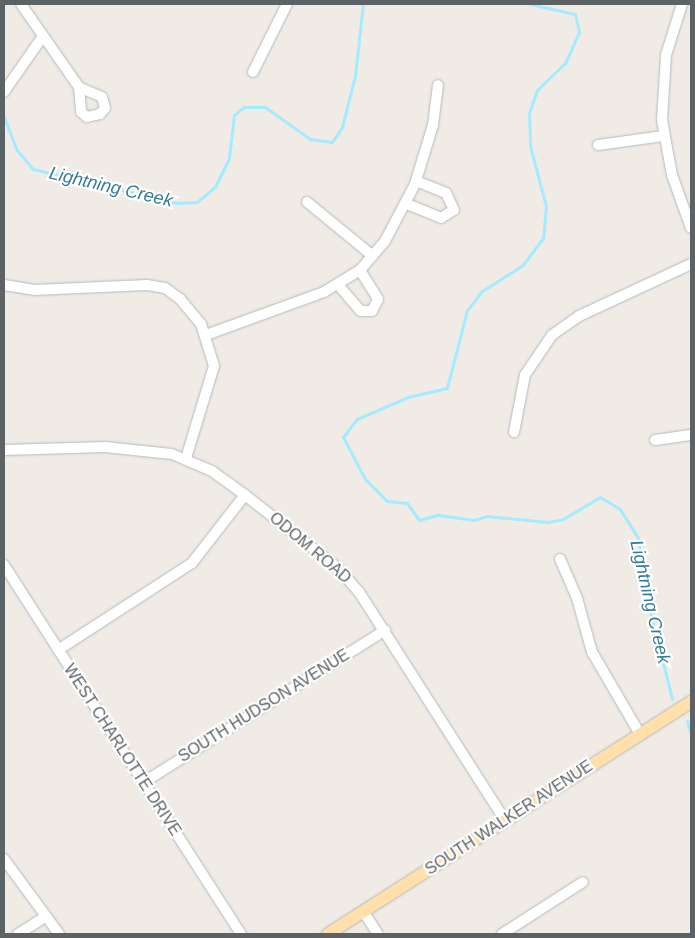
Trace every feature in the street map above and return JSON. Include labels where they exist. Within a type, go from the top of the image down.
[{"type":"main road","name":"SOUTH WALKER AVENUE","points":[[328,934],[691,702]]},
{"type":"street","points":[[21,4],[79,87]]},
{"type":"street","points":[[253,72],[286,4]]},
{"type":"street","points":[[682,4],[663,73],[663,136],[691,228]]},
{"type":"street","points":[[4,92],[43,36]]},
{"type":"street","points":[[206,335],[339,286],[360,270],[373,256],[407,204],[417,181],[433,125],[438,85]]},
{"type":"street","points":[[598,145],[663,136]]},
{"type":"street","points":[[407,204],[441,218],[454,210],[446,193],[417,181]]},
{"type":"street","points":[[307,202],[373,256]]},
{"type":"street","points":[[514,432],[525,375],[552,335],[579,316],[691,264]]},
{"type":"street","points":[[339,286],[361,311],[372,311],[378,299],[360,270]]},
{"type":"street","points":[[4,285],[34,290],[157,286],[180,299],[206,335],[213,357],[213,378],[186,458]]},
{"type":"street","points":[[655,440],[691,435]]},
{"type":"street","name":"ODOM ROAD","points":[[4,450],[106,447],[186,458],[245,495],[338,568],[385,630],[506,820]]},
{"type":"street","points":[[58,650],[192,563],[245,495]]},
{"type":"street","points":[[560,559],[577,598],[592,652],[640,734]]},
{"type":"street","name":"WEST CHARLOTTE DRIVE","points":[[4,565],[241,934]]},
{"type":"street","name":"SOUTH HUDSON AVENUE","points":[[144,782],[385,630]]},
{"type":"street","points":[[4,859],[59,934]]},
{"type":"street","points":[[502,934],[583,882]]},
{"type":"street","points":[[363,911],[378,934]]},
{"type":"street","points":[[18,934],[45,917]]},
{"type":"waterway","name":"Lightning Creek","points":[[4,117],[16,149],[33,169],[176,203],[197,202],[215,187],[229,158],[234,115],[244,107],[265,107],[310,139],[332,142],[342,127],[355,76],[363,4]]},
{"type":"waterway","name":"Lightning Creek","points":[[530,4],[575,14],[579,32],[565,63],[537,90],[529,113],[530,146],[546,206],[543,238],[523,265],[482,291],[467,310],[447,388],[408,397],[357,419],[343,437],[365,479],[387,501],[407,503],[419,520],[438,515],[474,520],[487,516],[548,522],[563,519],[600,497],[620,509],[638,538],[645,592],[672,699]]},
{"type":"waterway","name":"Lightning Creek","points":[[687,721],[691,735]]}]
